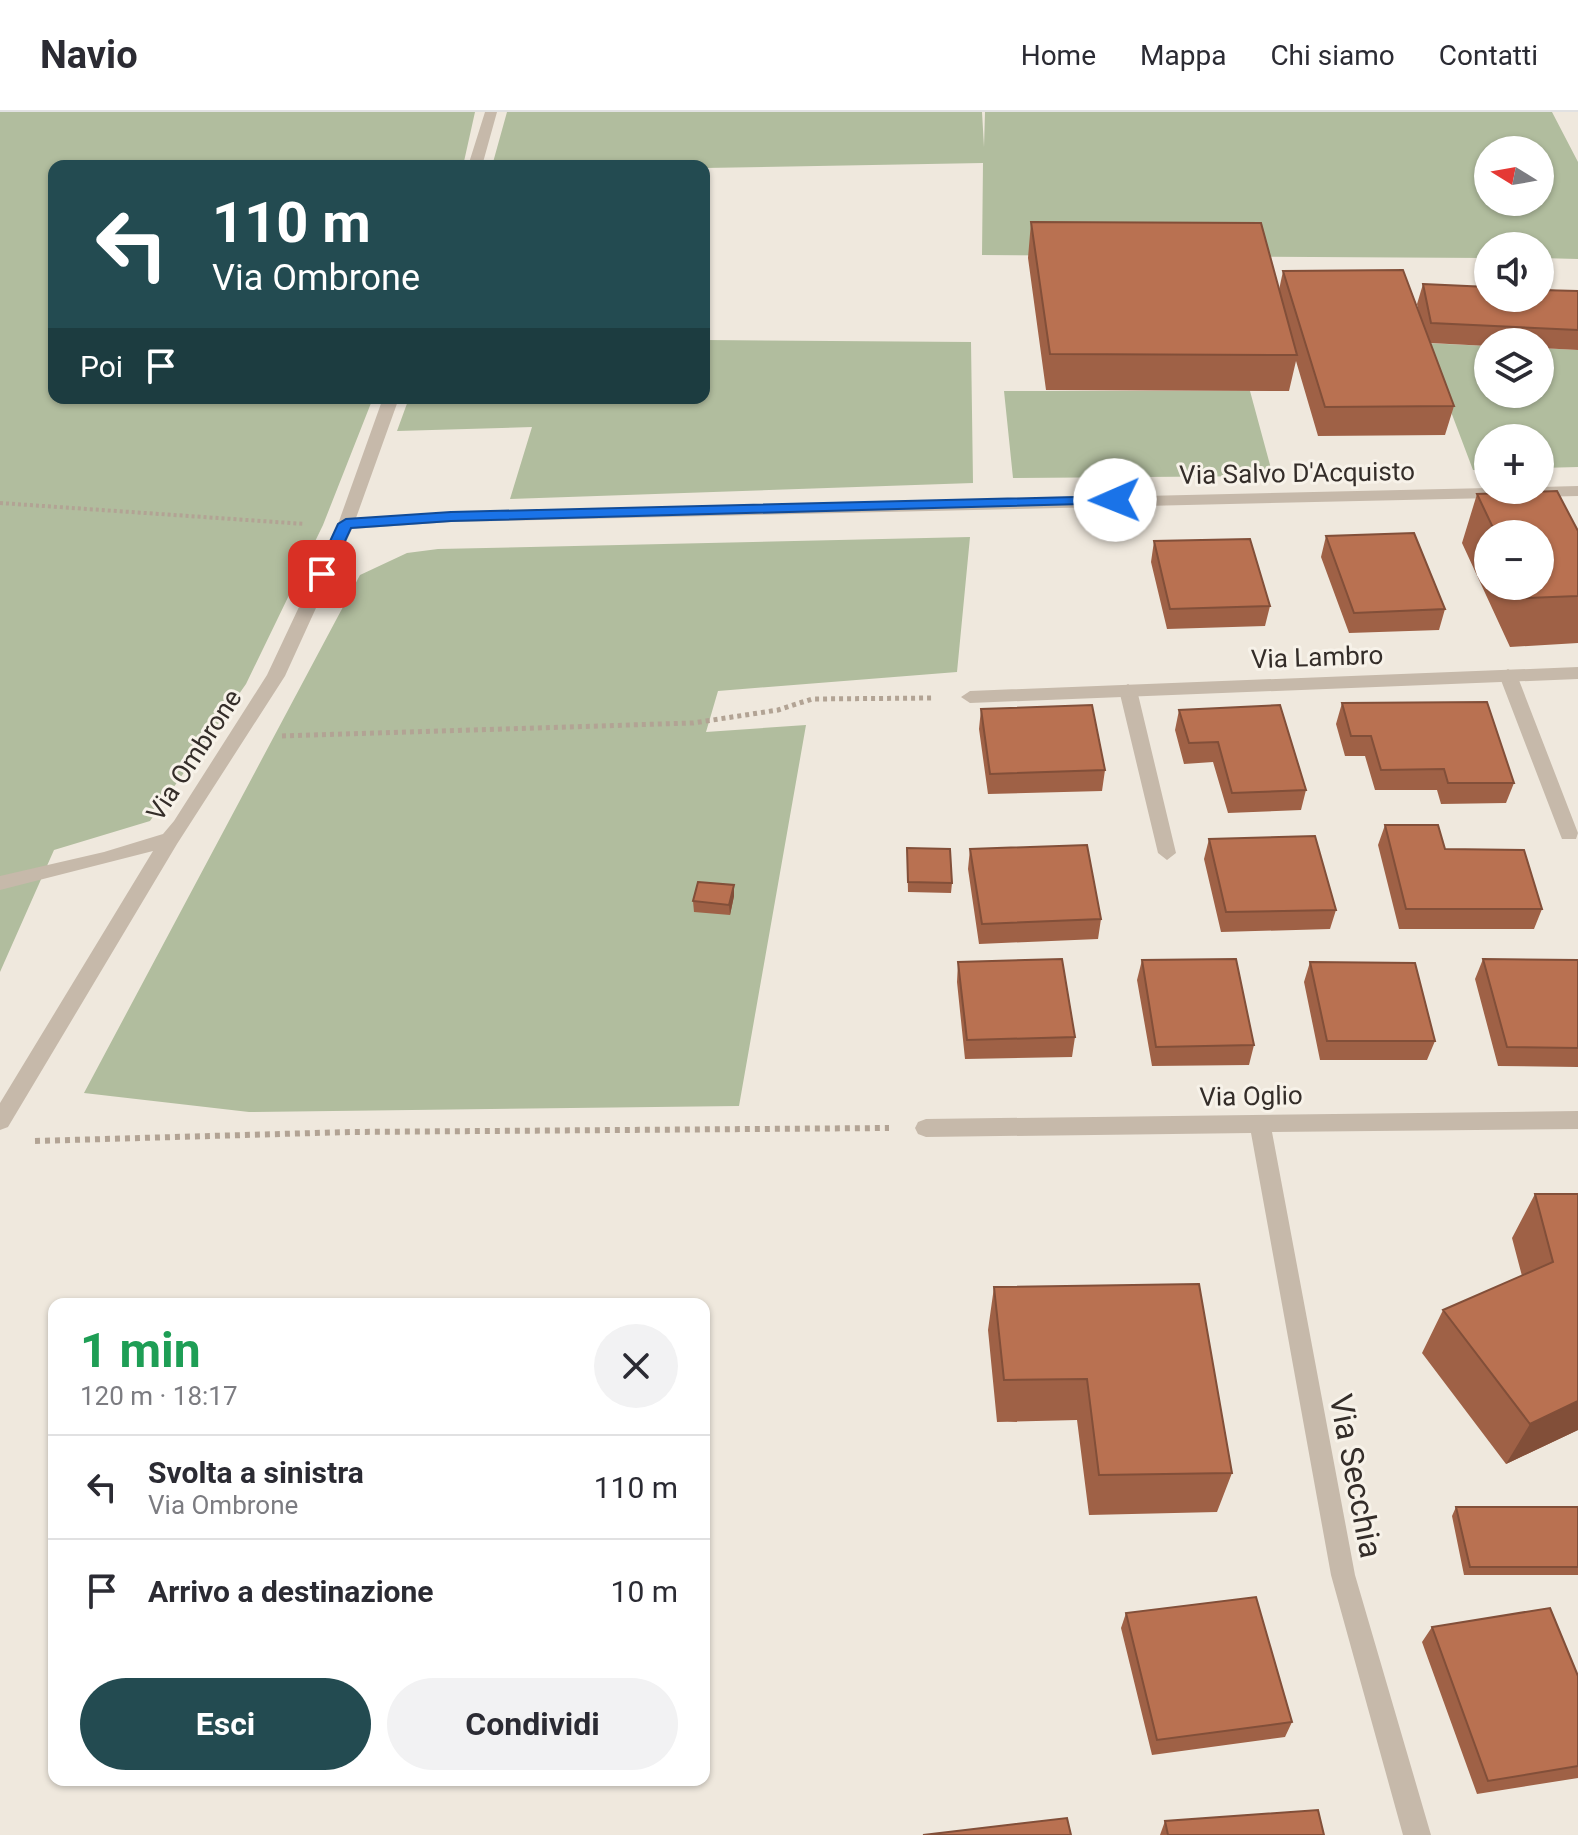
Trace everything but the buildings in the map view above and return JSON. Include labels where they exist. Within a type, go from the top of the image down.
[{"type":"street","points":[[477,160],[491,112]]},
{"type":"street","name":"Via Ombrone","points":[[0,1121],[170,839],[276,676],[346,524],[389,404]]},
{"type":"street","name":"Via Salvo D'Acquisto","points":[[346,524],[451,517],[1578,491]]},
{"type":"street","name":"Via Lambro","points":[[970,697],[1578,673]]},
{"type":"street","points":[[1508,675],[1569,834]]},
{"type":"street","points":[[1128,690],[1167,853]]},
{"type":"street","points":[[0,883],[104,859],[170,839]]},
{"type":"street","name":"Via Oglio","points":[[926,1128],[1578,1120]]},
{"type":"street","name":"Via Secchia","points":[[1260,1123],[1343,1575],[1417,1835]]},
{"type":"path","points":[[0,503],[132,514],[346,524]]},
{"type":"path","points":[[236,737],[693,723],[778,710],[812,699],[970,697]]},
{"type":"path","points":[[32,1141],[350,1132],[926,1128]]},
{"type":"green space","points":[[0,112],[475,112],[464,160],[48,160],[48,404],[371,404],[323,525],[246,684],[150,821],[54,850],[0,972]]},
{"type":"green space","points":[[507,112],[982,112],[984,147],[985,112],[1552,112],[1578,162],[1578,259],[1554,258],[1554,232],[1474,232],[1474,258],[982,255],[983,163],[710,168],[710,160],[494,160]]},
{"type":"green space","points":[[710,340],[971,342],[973,483],[510,499],[532,427],[397,431],[407,404],[710,404]]},
{"type":"green space","points":[[1425,343],[1474,345],[1474,408],[1554,408],[1554,349],[1578,350],[1578,467],[1554,468],[1554,424],[1474,424],[1473,470]]},
{"type":"green space","points":[[1004,391],[1250,391],[1273,476],[1013,478]]},
{"type":"green space","points":[[970,537],[957,672],[718,691],[706,732],[806,725],[739,1106],[249,1112],[84,1093],[360,575],[407,553],[438,549]]},
{"type":"route","points":[[322,574],[346,524],[451,517],[1115,500]]}]
